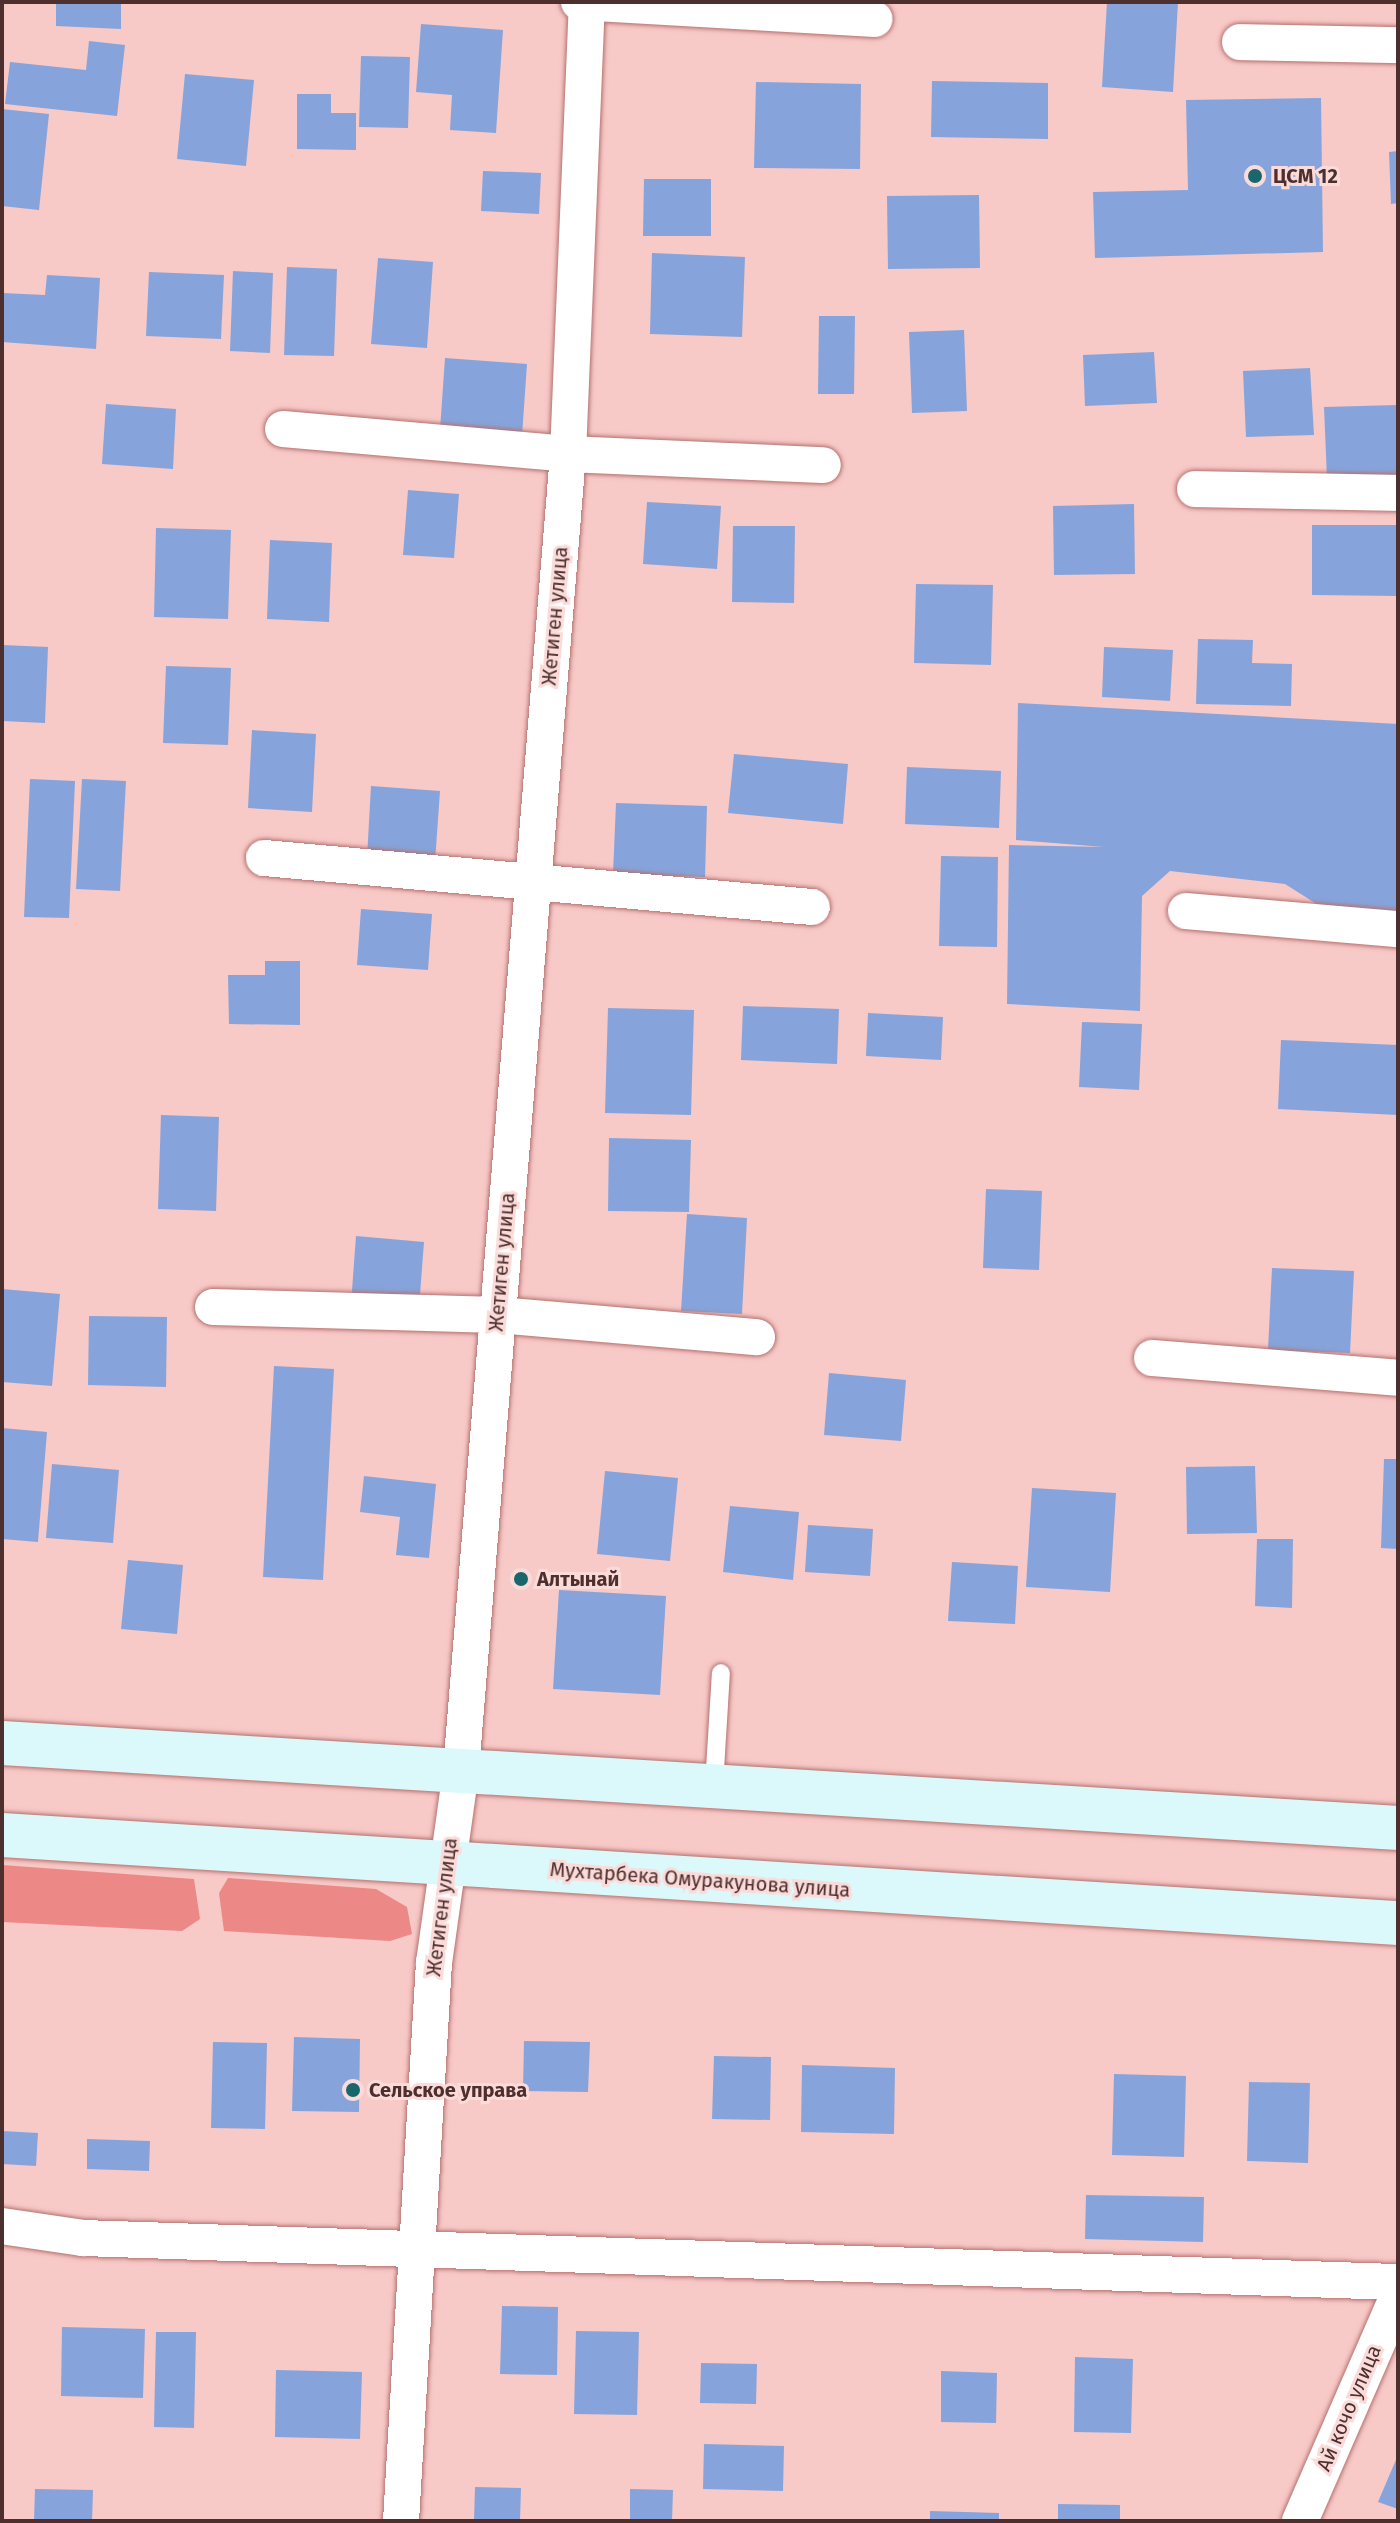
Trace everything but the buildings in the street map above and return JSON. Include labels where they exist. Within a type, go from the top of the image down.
[{"type":"main road","points":[[2,1743],[1398,1828]]},
{"type":"main road","name":"Мухтарбека Омуракунова улица","points":[[2,1835],[1398,1923]]},
{"type":"street","points":[[579,2],[875,19]]},
{"type":"street","name":"Жетиген улица","points":[[401,2521],[413,2247],[445,1864],[461,1770],[568,454],[587,2]]},
{"type":"street","points":[[1240,42],[1398,45]]},
{"type":"street","points":[[283,429],[568,454],[823,465]]},
{"type":"street","points":[[1195,489],[1398,493]]},
{"type":"street","points":[[264,858],[812,907]]},
{"type":"street","points":[[1186,911],[1398,929]]},
{"type":"street","points":[[213,1307],[498,1315],[757,1337]]},
{"type":"street","points":[[1152,1358],[1398,1378]]},
{"type":"street","points":[[2,2226],[83,2238],[1398,2282]]},
{"type":"street","name":"Ай кочо улица","points":[[1300,2521],[1398,2296]]},
{"type":"lane","points":[[714,1786],[721,1673]]},
{"type":"shaded area","points":[[2,1865],[194,1879],[200,1919],[182,1931],[2,1922]]},
{"type":"shaded area","points":[[228,1878],[376,1889],[407,1907],[412,1934],[390,1941],[224,1931],[219,1893]]},
{"type":"place","name":"ЦСМ 12","points":[[1255,176]]},
{"type":"place","name":"Алтынай","points":[[521,1579]]},
{"type":"place","name":"Сельское управа","points":[[353,2090]]}]
